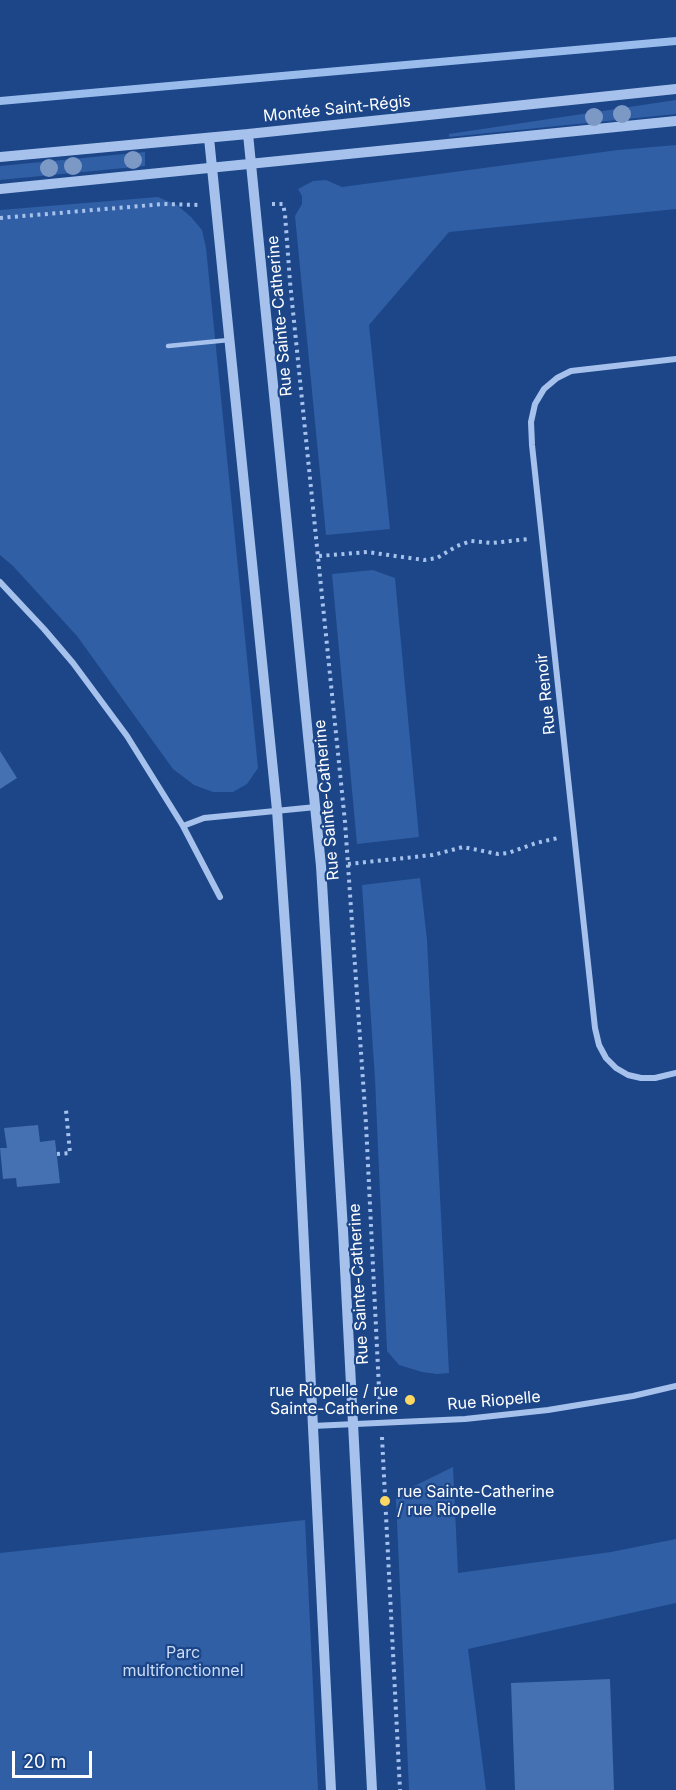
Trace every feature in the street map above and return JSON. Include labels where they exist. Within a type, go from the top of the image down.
[{"type":"street","name":"Montée Saint-Régis","points":[[0,157],[249,134],[676,89]]},
{"type":"street","points":[[0,189],[676,121]]},
{"type":"street","name":"Rue Sainte-Catherine","points":[[249,134],[316,807],[333,1060],[372,1790]]},
{"type":"street","points":[[209,138],[277,810],[296,1084],[331,1790]]},
{"type":"street","name":"Rue Renoir","points":[[676,359],[570,371],[544,389],[536,404],[531,422],[595,1028],[599,1045],[606,1058],[628,1075],[655,1078],[676,1073]]},
{"type":"street","points":[[0,582],[45,629],[91,687],[153,776],[183,826],[220,897]]},
{"type":"street","name":"Rue Sainte-Catherine","points":[[183,826],[204,818],[316,807]]},
{"type":"street","name":"Rue Riopelle","points":[[312,1426],[465,1419],[548,1410],[676,1386]]},
{"type":"lane","points":[[168,346],[229,340]]},
{"type":"path","points":[[0,218],[164,204],[179,206]]},
{"type":"path","name":"Rue Sainte-Catherine","points":[[283,204],[348,864],[366,1124],[380,1394]]},
{"type":"path","points":[[319,556],[367,552],[424,560],[437,558],[464,543],[523,540]]},
{"type":"path","points":[[348,864],[433,855],[463,847],[498,854],[554,839]]},
{"type":"path","points":[[57,1154],[70,1153],[66,1110]]},
{"type":"path","points":[[382,1445],[400,1790]]},
{"type":"green space","points":[[676,100],[676,114],[449,137],[449,134]]},
{"type":"green space","points":[[676,145],[676,209],[449,232],[369,325],[390,529],[326,535],[295,216],[302,204],[302,196],[298,189],[313,181],[326,180],[342,187],[618,150]]},
{"type":"green space","points":[[145,152],[145,166],[0,180],[0,166]]},
{"type":"green space","points":[[158,197],[177,205],[191,217],[202,230],[206,248],[258,768],[247,784],[233,792],[213,792],[194,785],[173,769],[77,636],[13,566],[0,555],[0,210]]},
{"type":"green space","points":[[373,570],[395,578],[419,837],[357,844],[332,574]]},
{"type":"green space","points":[[420,878],[427,940],[449,1373],[437,1374],[399,1365],[387,1351],[375,1079],[362,885]]},
{"type":"green space","points":[[453,1467],[458,1573],[611,1552],[676,1539],[676,1603],[468,1649],[486,1790],[409,1790],[396,1499],[410,1488]]},
{"type":"green space","name":"Parc multifonctionnel","points":[[305,1520],[318,1790],[0,1790],[0,1553]]},
{"type":"building","points":[[0,751],[17,778],[0,789]]},
{"type":"building","points":[[38,1125],[40,1142],[55,1140],[60,1183],[17,1187],[16,1178],[3,1179],[0,1148],[7,1148],[4,1128]]},
{"type":"building","points":[[610,1679],[614,1790],[515,1790],[511,1683]]},
{"type":"waterway","points":[[0,101],[676,41]]},
{"type":"place","name":"rue Riopelle / rue Sainte-Catherine","points":[[410,1400]]},
{"type":"place","name":"rue Sainte-Catherine / rue Riopelle","points":[[385,1501]]}]
